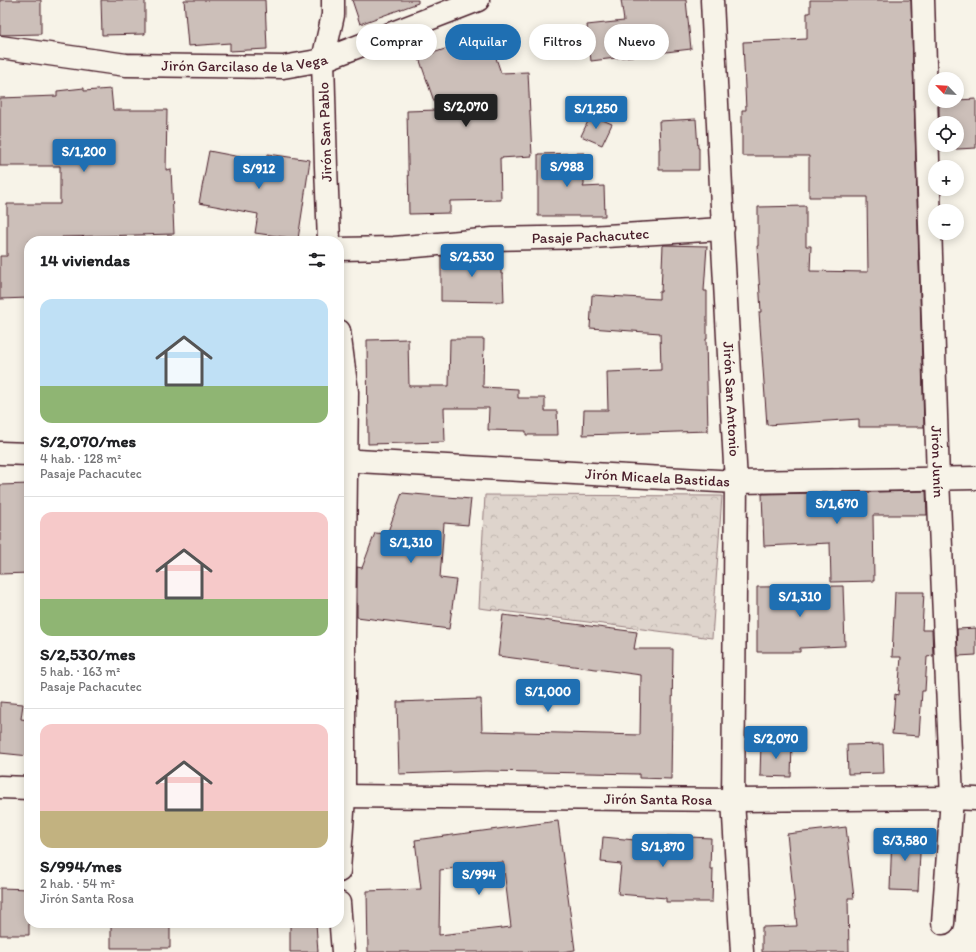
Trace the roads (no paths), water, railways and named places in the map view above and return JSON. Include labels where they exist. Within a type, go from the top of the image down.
[{"type":"street","name":"Jirón San Pablo","points":[[329,236],[323,60],[333,15],[333,0]]},
{"type":"street","name":"Jirón Garcilaso de la Vega","points":[[0,48],[126,65],[283,67],[323,60],[478,0]]},
{"type":"street","name":"Jirón San Antonio","points":[[712,0],[722,229],[736,482],[733,800],[742,952]]},
{"type":"street","name":"Jirón Junín","points":[[923,0],[938,479],[952,798],[943,923]]},
{"type":"street","name":"Pasaje Pachacutec","points":[[344,249],[394,248],[493,239],[590,237],[722,229]]},
{"type":"street","points":[[344,369],[347,392],[344,433]]},
{"type":"street","points":[[0,453],[24,454]]},
{"type":"street","name":"Jirón Micaela Bastidas","points":[[344,460],[736,482],[976,478]]},
{"type":"street","points":[[0,787],[24,788]]},
{"type":"street","name":"Jirón Santa Rosa","points":[[344,796],[733,800],[976,799]]},
{"type":"street","points":[[341,928],[343,952]]}]
